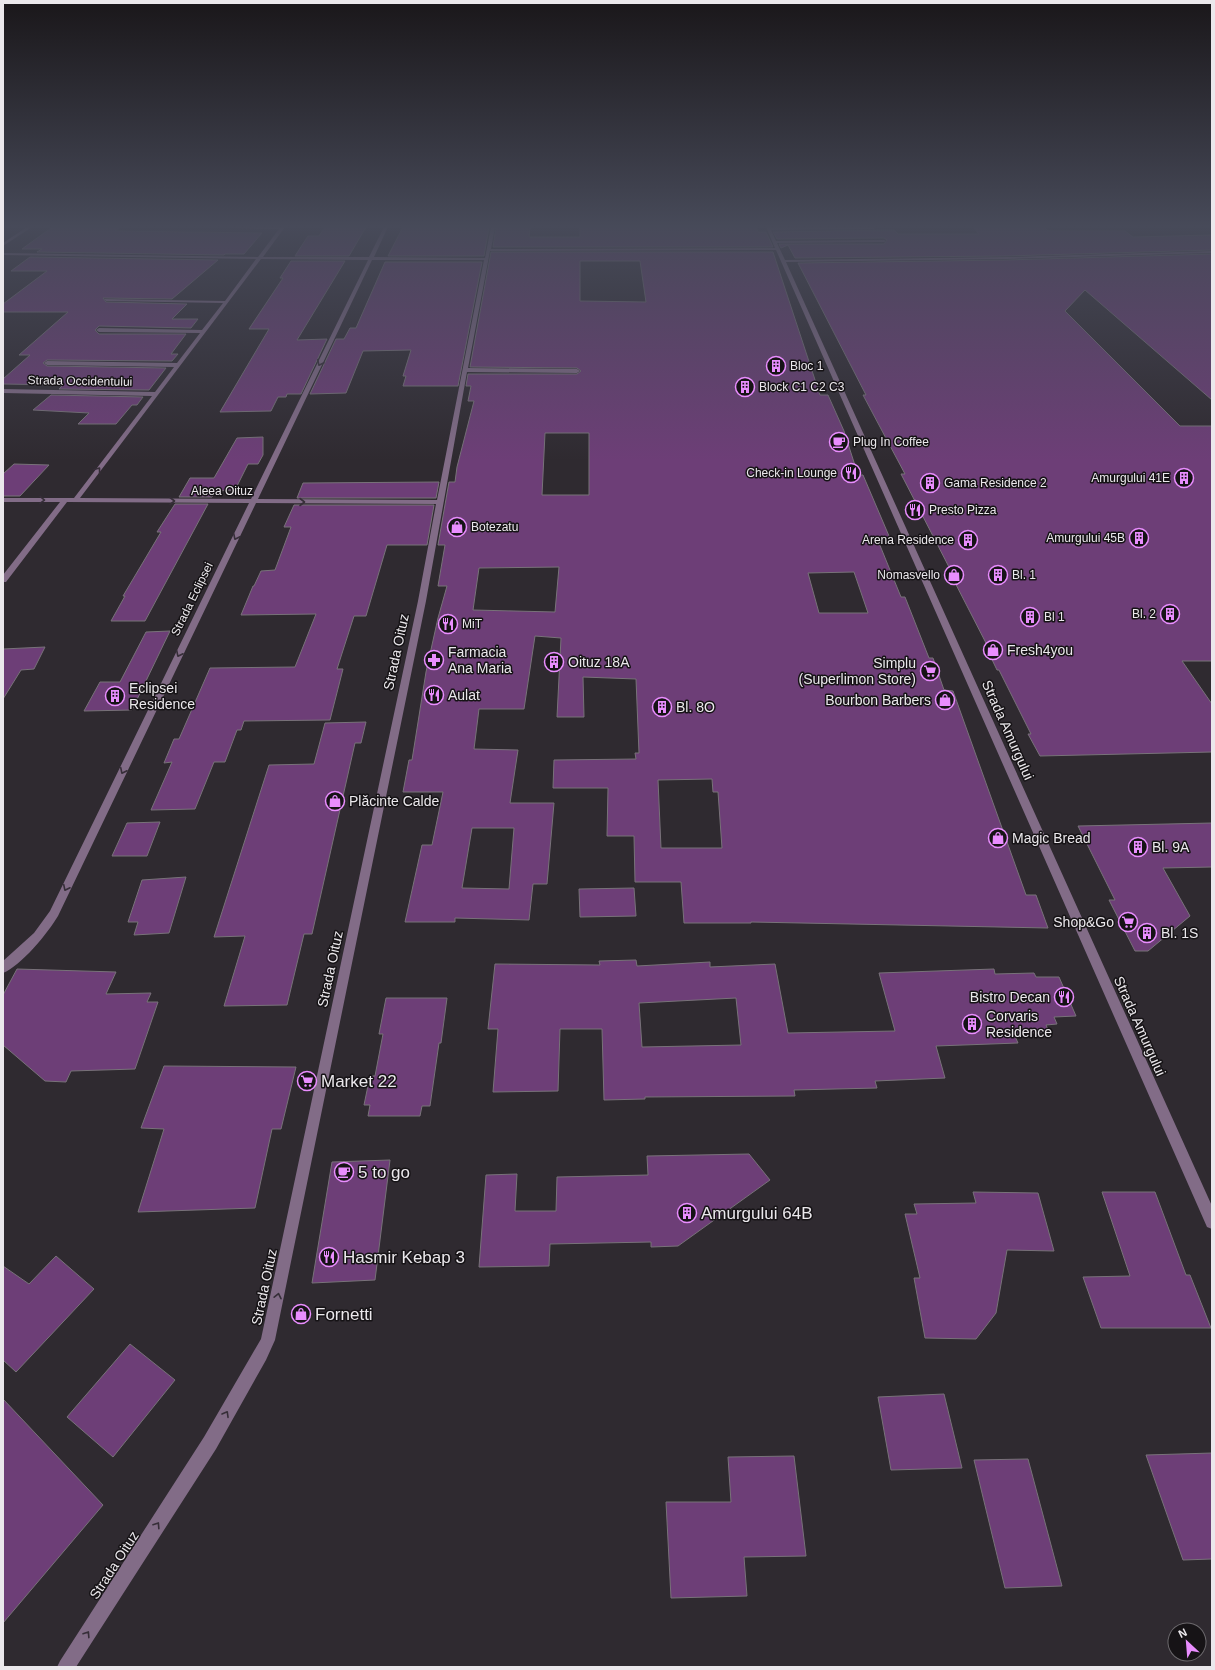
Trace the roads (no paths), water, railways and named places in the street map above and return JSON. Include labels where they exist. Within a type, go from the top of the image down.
[{"type":"street","points":[[75,501],[223,305]]},
{"type":"street","name":"Strada Eclipsei","points":[[3,968],[36,939],[54,913],[348,305]]},
{"type":"street","name":"Strada Oituz","points":[[66,1667],[210,1443],[261,1355],[268,1340],[441,502],[478,305]]},
{"type":"street","name":"Strada Amurgului","points":[[802,305],[1212,1222]]},
{"type":"street","points":[[99,330],[202,332]]},
{"type":"street","points":[[47,362],[178,365]]},
{"type":"street","points":[[465,370],[577,371]]},
{"type":"street","name":"Strada Occidentului","points":[[3,391],[156,394]]},
{"type":"street","name":"Aleea Oituz","points":[[3,500],[441,502]]},
{"type":"street","points":[[3,580],[65,501]]},
{"type":"place","name":"Bloc 1","points":[[776,366]]},
{"type":"place","name":"Block C1 C2 C3","points":[[745,387]]},
{"type":"place","name":"Plug In Coffee","points":[[839,442]]},
{"type":"place","name":"Check-in Lounge","points":[[851,473]]},
{"type":"place","name":"Amurgului 41E","points":[[1184,478]]},
{"type":"place","name":"Gama Residence 2","points":[[930,483]]},
{"type":"place","name":"Presto Pizza","points":[[915,510]]},
{"type":"place","name":"Botezatu","points":[[457,527]]},
{"type":"place","name":"Amurgului 45B","points":[[1139,538]]},
{"type":"place","name":"Arena Residence","points":[[968,540]]},
{"type":"place","name":"Nomasvello","points":[[954,575]]},
{"type":"place","name":"Bl. 1","points":[[998,575]]},
{"type":"place","name":"Bl. 2","points":[[1170,614]]},
{"type":"place","name":"Bl 1","points":[[1030,617]]},
{"type":"place","name":"MiT","points":[[448,624]]},
{"type":"place","name":"Fresh4you","points":[[993,650]]},
{"type":"place","name":"Farmacia Ana Maria","points":[[434,660]]},
{"type":"place","name":"Oituz 18A","points":[[554,662]]},
{"type":"place","name":"Simplu (Superlimon Store)","points":[[930,671]]},
{"type":"place","name":"Aulat","points":[[434,695]]},
{"type":"place","name":"Eclipsei Residence","points":[[115,696]]},
{"type":"place","name":"Bourbon Barbers","points":[[945,700]]},
{"type":"place","name":"Bl. 8O","points":[[662,707]]},
{"type":"place","name":"Plăcinte Calde","points":[[335,801]]},
{"type":"place","name":"Magic Bread","points":[[998,838]]},
{"type":"place","name":"Bl. 9A","points":[[1138,847]]},
{"type":"place","name":"Shop&Go","points":[[1128,922]]},
{"type":"place","name":"Bl. 1S","points":[[1147,933]]},
{"type":"place","name":"Bistro Decan","points":[[1064,997]]},
{"type":"place","name":"Corvaris Residence","points":[[972,1024]]},
{"type":"place","name":"Market 22","points":[[307,1081]]},
{"type":"place","name":"5 to go","points":[[344,1172]]},
{"type":"place","name":"Amurgului 64B","points":[[687,1213]]},
{"type":"place","name":"Hasmir Kebap 3","points":[[329,1257]]},
{"type":"place","name":"Fornetti","points":[[301,1314]]}]
